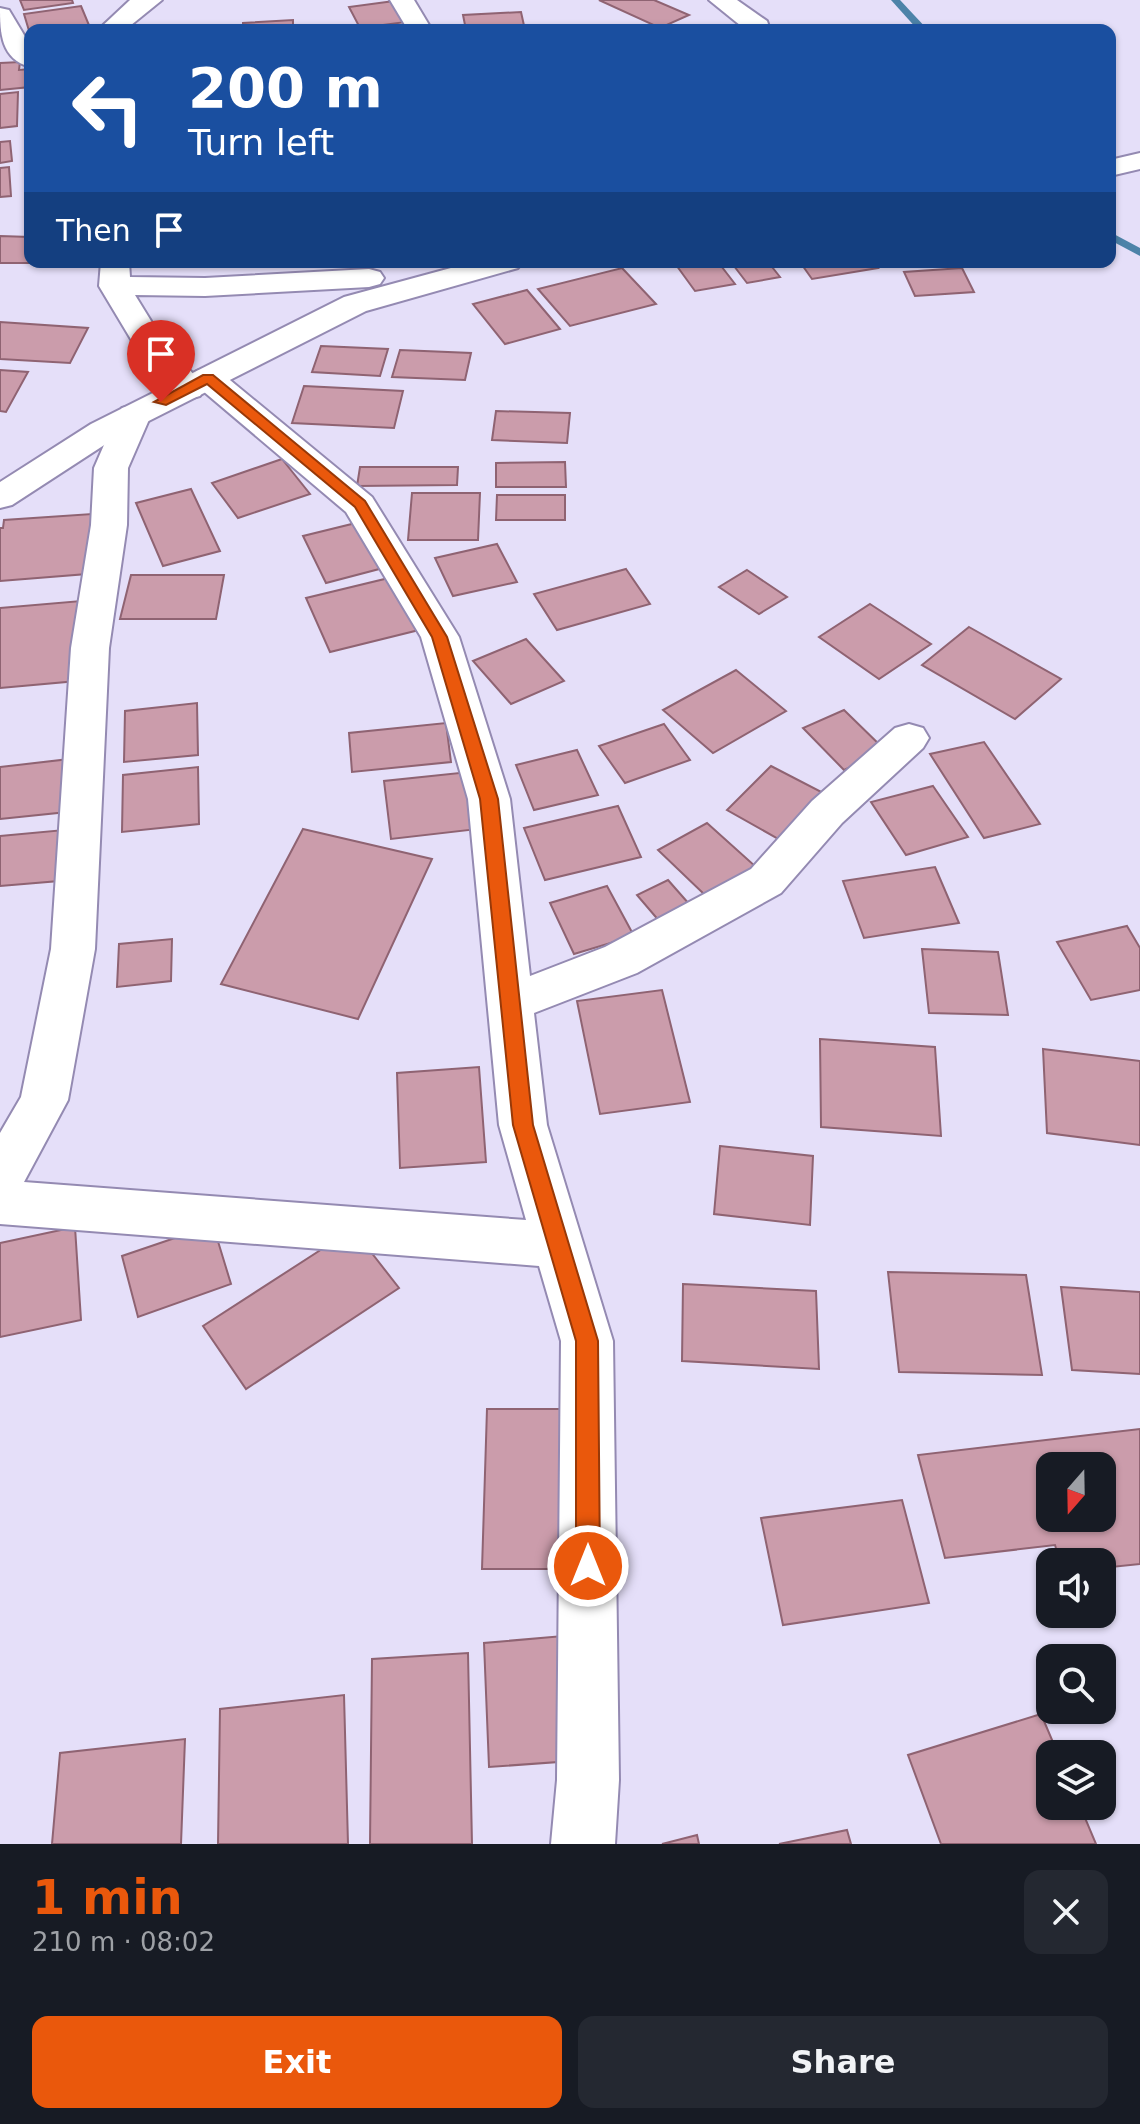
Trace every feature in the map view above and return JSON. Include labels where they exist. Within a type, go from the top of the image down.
[{"type":"street","points":[[117,24],[142,2],[150,0]]},
{"type":"street","points":[[402,0],[416,24]]},
{"type":"street","points":[[721,0],[755,24]]},
{"type":"street","points":[[0,15],[16,52]]},
{"type":"street","points":[[1116,167],[1140,161]]},
{"type":"street","points":[[114,274],[205,287],[368,281],[463,268]]},
{"type":"street","points":[[114,274],[146,339],[198,383],[360,505],[440,637],[489,799],[523,1125],[587,1341],[588,1780],[583,1844]]},
{"type":"street","points":[[0,497],[103,431],[198,383],[368,281]]},
{"type":"street","points":[[0,1179],[44,1100],[73,949],[90,648],[109,525],[111,468],[134,415]]},
{"type":"street","points":[[510,1003],[621,960],[766,881],[827,812],[909,738]]},
{"type":"street","points":[[0,1202],[558,1245]]},
{"type":"building","points":[[20,0],[72,0],[73,3],[24,10]]},
{"type":"building","points":[[599,0],[654,0],[689,15],[669,24],[651,24]]},
{"type":"building","points":[[394,1],[406,22],[358,24],[349,7]]},
{"type":"building","points":[[81,6],[88,24],[27,24],[24,14]]},
{"type":"building","points":[[521,12],[524,24],[465,24],[463,15]]},
{"type":"building","points":[[293,20],[293,24],[243,23]]},
{"type":"building","points":[[20,62],[19,70],[24,70],[24,88],[0,90],[0,63]]},
{"type":"building","points":[[18,92],[17,126],[0,128],[0,94]]},
{"type":"building","points":[[10,141],[12,161],[0,163],[0,142]]},
{"type":"building","points":[[9,167],[11,196],[0,197],[0,168]]},
{"type":"building","points":[[0,236],[24,237],[24,263],[0,263]]},
{"type":"building","points":[[622,268],[656,304],[570,326],[538,289]]},
{"type":"building","points":[[678,268],[723,268],[735,284],[695,291]]},
{"type":"building","points":[[736,268],[773,268],[780,277],[747,283]]},
{"type":"building","points":[[804,268],[878,268],[812,279]]},
{"type":"building","points":[[962,268],[974,292],[915,296],[904,272]]},
{"type":"building","points":[[527,290],[560,329],[505,344],[473,304]]},
{"type":"building","points":[[0,322],[88,328],[70,363],[0,359]]},
{"type":"building","points":[[321,346],[388,349],[380,376],[312,372]]},
{"type":"building","points":[[400,350],[471,353],[465,380],[392,377]]},
{"type":"building","points":[[0,370],[28,372],[6,412],[0,411]]},
{"type":"building","points":[[304,386],[403,391],[394,428],[292,423]]},
{"type":"building","points":[[496,411],[570,413],[567,443],[492,440]]},
{"type":"building","points":[[282,459],[310,494],[238,518],[212,483]]},
{"type":"building","points":[[565,462],[566,487],[496,487],[496,463]]},
{"type":"building","points":[[360,467],[458,467],[457,485],[357,486]]},
{"type":"building","points":[[191,489],[220,551],[163,566],[136,503]]},
{"type":"building","points":[[412,493],[480,493],[478,540],[408,540]]},
{"type":"building","points":[[497,495],[565,495],[565,520],[496,520]]},
{"type":"building","points":[[92,514],[87,574],[0,581],[0,528],[3,528],[4,520]]},
{"type":"building","points":[[360,522],[383,568],[326,583],[303,536]]},
{"type":"building","points":[[497,544],[517,582],[453,596],[435,558]]},
{"type":"building","points":[[626,569],[650,604],[557,630],[534,594]]},
{"type":"building","points":[[747,570],[787,597],[759,614],[719,587]]},
{"type":"building","points":[[131,575],[224,575],[216,619],[120,619]]},
{"type":"building","points":[[393,577],[419,630],[330,652],[306,598]]},
{"type":"building","points":[[81,601],[77,681],[0,688],[0,608]]},
{"type":"building","points":[[870,604],[931,644],[879,679],[819,637]]},
{"type":"building","points":[[969,627],[1061,679],[1015,719],[922,665]]},
{"type":"building","points":[[526,639],[564,681],[511,704],[473,661]]},
{"type":"building","points":[[736,670],[786,711],[713,753],[663,710]]},
{"type":"building","points":[[197,703],[198,755],[124,762],[125,711]]},
{"type":"building","points":[[844,710],[886,751],[844,770],[803,728]]},
{"type":"building","points":[[446,723],[451,762],[352,772],[349,733]]},
{"type":"building","points":[[664,724],[690,760],[625,783],[599,746]]},
{"type":"building","points":[[984,742],[1040,824],[984,838],[930,754]]},
{"type":"building","points":[[577,750],[598,795],[534,810],[516,765]]},
{"type":"building","points":[[70,759],[67,812],[0,819],[0,767]]},
{"type":"building","points":[[771,766],[833,798],[789,845],[727,810]]},
{"type":"building","points":[[198,767],[199,824],[122,832],[123,775]]},
{"type":"building","points":[[469,772],[478,829],[391,839],[384,781]]},
{"type":"building","points":[[933,786],[968,837],[906,855],[871,802]]},
{"type":"building","points":[[618,806],[641,857],[545,880],[524,828]]},
{"type":"building","points":[[707,823],[756,867],[706,896],[658,850]]},
{"type":"building","points":[[303,829],[432,859],[358,1019],[221,984]]},
{"type":"building","points":[[64,830],[59,881],[0,886],[0,836]]},
{"type":"building","points":[[935,867],[959,923],[864,938],[843,881]]},
{"type":"building","points":[[668,880],[697,913],[666,929],[637,895]]},
{"type":"building","points":[[607,886],[634,936],[574,954],[550,903]]},
{"type":"building","points":[[1127,926],[1140,948],[1140,990],[1091,1000],[1057,942]]},
{"type":"building","points":[[172,939],[171,981],[117,987],[119,944]]},
{"type":"building","points":[[922,949],[998,952],[1008,1015],[929,1013]]},
{"type":"building","points":[[662,990],[690,1102],[600,1114],[577,1001]]},
{"type":"building","points":[[820,1039],[935,1047],[941,1136],[821,1127]]},
{"type":"building","points":[[1043,1049],[1140,1061],[1140,1145],[1047,1133]]},
{"type":"building","points":[[479,1067],[486,1162],[400,1168],[397,1073]]},
{"type":"building","points":[[720,1146],[813,1156],[810,1225],[714,1214]]},
{"type":"building","points":[[213,1225],[231,1284],[138,1317],[122,1256]]},
{"type":"building","points":[[75,1227],[81,1320],[0,1337],[0,1243]]},
{"type":"building","points":[[353,1229],[399,1288],[246,1389],[203,1326]]},
{"type":"building","points":[[888,1272],[1026,1275],[1042,1375],[899,1372]]},
{"type":"building","points":[[683,1284],[816,1291],[819,1369],[682,1361]]},
{"type":"building","points":[[1061,1287],[1140,1292],[1140,1374],[1072,1370]]},
{"type":"building","points":[[487,1409],[586,1409],[587,1569],[482,1569]]},
{"type":"building","points":[[1140,1429],[1140,1564],[1116,1567],[1116,1548],[1056,1548],[1055,1545],[945,1558],[918,1455]]},
{"type":"building","points":[[902,1500],[929,1603],[783,1625],[761,1518]]},
{"type":"building","points":[[563,1636],[572,1761],[489,1767],[484,1643]]},
{"type":"building","points":[[468,1653],[472,1844],[370,1844],[372,1659]]},
{"type":"building","points":[[344,1695],[348,1844],[218,1844],[220,1709]]},
{"type":"building","points":[[1036,1716],[1036,1724],[1045,1724],[1052,1740],[1036,1740],[1036,1820],[1086,1820],[1096,1844],[941,1844],[908,1755]]},
{"type":"building","points":[[185,1739],[181,1844],[52,1844],[60,1753]]},
{"type":"building","points":[[847,1830],[851,1844],[779,1844]]},
{"type":"building","points":[[697,1835],[699,1844],[662,1844]]},
{"type":"waterway","points":[[895,0],[917,24]]},
{"type":"waterway","points":[[1116,239],[1140,253]]},
{"type":"route","points":[[161,402],[208,378],[360,505],[440,637],[489,799],[523,1125],[587,1341],[588,1566]]}]
